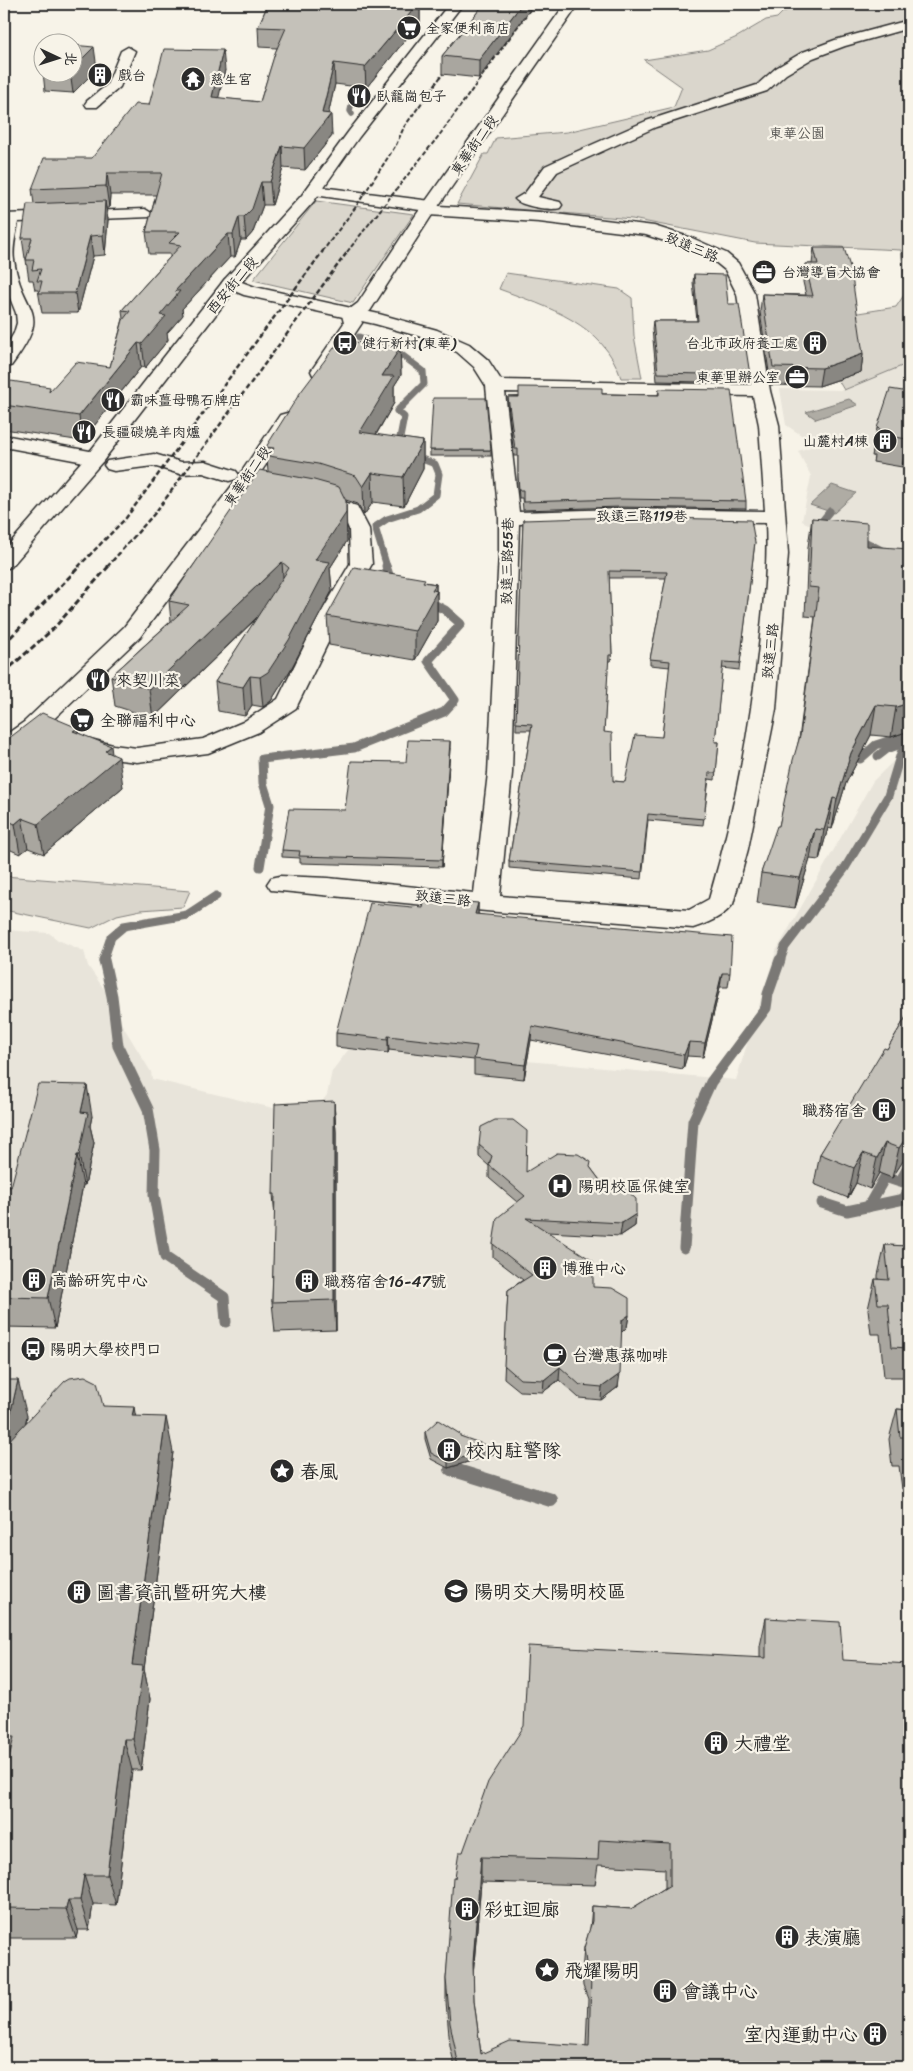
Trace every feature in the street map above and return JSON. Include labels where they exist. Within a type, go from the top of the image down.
[{"type":"street","name":"西安街二段","points":[[4,563],[95,458],[231,283],[313,191],[354,134],[456,4]]},
{"type":"street","name":"東華街二段","points":[[351,314],[364,307],[430,208],[572,4]]},
{"type":"street","points":[[666,219],[580,210],[523,199],[531,196],[551,169],[577,157],[651,124],[762,88],[781,71],[808,55],[840,43],[909,24]]},
{"type":"street","points":[[92,104],[113,87],[128,51]]},
{"type":"street","name":"致遠三路","points":[[280,884],[328,886],[486,903],[693,919],[720,904],[736,849],[764,708],[778,554],[770,425],[761,391],[746,294],[732,267],[720,257],[686,242],[648,230],[539,217],[430,208],[313,191]]},
{"type":"street","points":[[4,362],[20,344],[27,318],[6,262],[10,217],[145,214]]},
{"type":"street","points":[[706,233],[720,257]]},
{"type":"street","name":"致遠三路55巷","points":[[231,283],[250,291],[388,322],[454,343],[481,364],[495,386],[509,518],[500,773],[486,903]]},
{"type":"street","points":[[308,388],[353,323],[351,314]]},
{"type":"street","points":[[495,386],[761,391]]},
{"type":"street","name":"東華街二段","points":[[4,747],[32,727],[132,632],[235,481],[297,404]]},
{"type":"street","points":[[4,441],[95,458]]},
{"type":"street","points":[[114,465],[154,460],[180,468],[206,467],[235,481],[264,491]]},
{"type":"street","points":[[32,727],[65,740],[112,752],[137,755],[163,754],[208,746],[251,727],[288,704],[330,618],[361,564],[359,529],[350,510],[319,500],[286,494]]},
{"type":"street","name":"致遠三路119巷","points":[[509,518],[620,515],[775,517]]},
{"type":"shaded area","points":[[909,363],[909,573],[802,521],[811,476],[798,451],[816,445],[786,425],[780,389],[844,390]]},
{"type":"shaded area","points":[[849,399],[858,405],[816,419],[806,412]]},
{"type":"shaded area","points":[[832,485],[856,493],[834,513],[810,505]]},
{"type":"shaded area","name":"陽明交大陽明校區","points":[[909,746],[909,2067],[4,2067],[4,930],[49,933],[58,940],[84,951],[88,966],[115,1005],[115,1013],[151,1072],[152,1079],[290,1112],[320,1104],[327,1095],[332,1071],[352,1045],[736,1080],[776,951],[873,781]]},
{"type":"green space","name":"東華公園","points":[[806,4],[909,4],[909,363],[844,390],[838,380],[852,314],[896,307],[906,292],[901,250],[755,243],[632,219],[457,204],[484,154],[488,154],[496,138],[567,132],[674,107],[682,87],[644,60],[708,50],[737,37],[766,20],[777,18],[783,12]]},
{"type":"green space","points":[[316,201],[414,214],[353,303],[253,280]]},
{"type":"green space","points":[[506,273],[619,289],[632,298],[634,336],[642,378],[621,378],[613,359],[602,344],[572,320],[555,311],[499,289]]},
{"type":"green space","points":[[4,876],[190,891],[183,907],[141,910],[117,915],[91,928],[4,910]]},
{"type":"building","points":[[268,4],[418,4],[365,67],[334,63],[322,113],[331,114],[304,148],[282,146],[270,182],[261,182],[252,209],[244,217],[239,217],[233,234],[228,234],[175,291],[180,291],[160,315],[166,316],[142,344],[138,343],[79,416],[4,405],[4,388],[11,381],[50,387],[49,392],[76,362],[110,367],[123,320],[130,311],[122,310],[181,245],[169,243],[180,232],[146,232],[162,173],[107,173],[106,186],[32,189],[44,158],[92,158],[135,104],[149,105],[164,49],[223,50],[212,97],[260,102],[275,53],[286,28],[258,27]]},
{"type":"building","points":[[484,4],[522,4],[479,60],[442,56]]},
{"type":"building","points":[[82,46],[94,47],[82,59]]},
{"type":"building","points":[[105,201],[103,235],[90,236],[75,293],[39,293],[42,281],[37,281],[41,269],[32,270],[34,260],[26,260],[32,238],[22,238],[27,204]]},
{"type":"building","points":[[814,248],[844,248],[851,270],[863,354],[822,368],[773,367],[762,294],[813,296],[805,264],[818,264]]},
{"type":"building","points":[[694,274],[725,275],[728,304],[739,304],[750,375],[658,373],[653,321],[698,321]]},
{"type":"building","points":[[340,340],[400,348],[382,376],[394,376],[360,432],[423,441],[403,477],[372,473],[363,487],[356,476],[318,464],[269,456],[274,448],[266,447],[300,393]]},
{"type":"building","points":[[519,387],[602,388],[602,394],[659,395],[659,389],[731,390],[746,501],[620,499],[523,502],[523,490],[519,490],[518,449],[515,449],[508,397],[519,397]]},
{"type":"building","points":[[890,389],[909,392],[909,431],[907,439],[878,434],[880,429],[877,428]]},
{"type":"building","points":[[433,398],[486,398],[491,450],[430,450]]},
{"type":"building","points":[[259,470],[314,480],[339,487],[346,501],[346,513],[315,560],[330,562],[289,640],[268,672],[260,677],[250,676],[243,687],[215,682],[289,568],[282,562],[149,689],[111,676],[189,605],[169,601]]},
{"type":"building","points":[[620,517],[751,520],[755,542],[740,663],[723,662],[715,742],[719,742],[716,773],[709,773],[704,819],[648,814],[642,872],[509,861],[532,724],[516,723],[523,520]],"holes":[[[609,571],[667,572],[650,659],[670,661],[662,737],[635,735],[625,782],[613,781],[612,733],[604,732],[609,655],[612,655]]]},
{"type":"building","points":[[812,518],[867,523],[867,546],[909,549],[909,703],[896,707],[876,705],[851,753],[837,799],[833,798],[824,830],[815,829],[800,878],[761,873],[777,826],[779,826],[800,736],[819,588],[809,587]]},
{"type":"building","points":[[354,567],[425,579],[423,582],[436,584],[432,590],[437,591],[415,631],[327,616]]},
{"type":"building","points":[[42,713],[78,728],[73,731],[111,746],[105,751],[119,757],[38,824],[22,818],[15,824],[4,819],[4,742]]},
{"type":"building","points":[[408,740],[450,741],[442,860],[299,856],[300,851],[282,850],[289,809],[345,810],[351,761],[406,762]]},
{"type":"building","points":[[425,898],[478,903],[475,914],[732,937],[730,973],[722,973],[705,1043],[689,1042],[684,1055],[532,1026],[525,1065],[474,1059],[477,1046],[388,1036],[388,1039],[336,1033],[370,903],[423,908]]},
{"type":"building","name":"職務宿舍","points":[[909,1012],[909,1133],[899,1148],[885,1143],[877,1158],[863,1153],[854,1168],[820,1154],[884,1048],[887,1049]]},
{"type":"building","points":[[38,1084],[87,1085],[81,1112],[88,1113],[79,1155],[77,1155],[48,1298],[4,1297],[4,1187],[11,1187]]},
{"type":"building","points":[[334,1101],[334,1300],[272,1302],[275,1104]]},
{"type":"building","name":"博雅中心","points":[[495,1120],[513,1120],[527,1131],[526,1172],[557,1153],[578,1154],[591,1162],[590,1167],[605,1187],[624,1188],[636,1199],[636,1214],[622,1223],[526,1218],[593,1261],[593,1287],[612,1288],[629,1298],[629,1315],[622,1320],[620,1374],[602,1387],[580,1385],[560,1367],[544,1380],[520,1379],[504,1365],[508,1290],[532,1275],[493,1244],[497,1218],[525,1196],[489,1165],[492,1156],[479,1145],[481,1127]]},
{"type":"building","points":[[885,1245],[909,1246],[909,1348],[892,1347],[888,1304],[878,1304],[875,1279],[889,1280]]},
{"type":"building","name":"圖書資訊暨研究大樓","points":[[85,1376],[97,1382],[103,1406],[134,1407],[132,1416],[166,1417],[132,1665],[143,1666],[133,1739],[124,1739],[107,1875],[84,1875],[80,1900],[68,1900],[66,1909],[4,1908],[4,1779],[14,1737],[4,1737],[4,1446],[65,1381],[70,1378]]},
{"type":"building","points":[[4,1380],[18,1380],[4,1442]]},
{"type":"building","points":[[897,1409],[909,1410],[909,1451],[907,1437],[900,1437]]},
{"type":"building","name":"校內駐警隊","points":[[438,1420],[460,1434],[460,1436],[494,1448],[448,1462],[431,1453],[425,1432]]},
{"type":"building","points":[[766,1618],[840,1622],[843,1660],[909,1664],[909,2067],[459,2067],[450,2023],[446,1979],[453,1878],[455,1878],[459,1852],[463,1852],[488,1782],[524,1726],[528,1646],[766,1658]],"holes":[[[599,1840],[670,1844],[670,1885],[631,1909],[592,1906],[592,1921],[584,1948],[586,1963],[591,1976],[589,2046],[510,2041],[481,2054],[474,2001],[473,1962],[481,1857],[598,1860]]]},
{"type":"waterway","points":[[408,8],[425,4]]},
{"type":"waterway","points":[[347,77],[355,88],[350,111],[352,114]]},
{"type":"waterway","points":[[359,337],[399,353],[423,371],[424,384],[397,411],[404,417],[399,443],[403,452],[435,464],[439,474],[436,495],[418,509],[387,519],[375,527],[387,567]]},
{"type":"waterway","points":[[830,511],[821,522],[830,526]]},
{"type":"waterway","points":[[855,536],[909,564]]},
{"type":"waterway","points":[[386,566],[390,578],[396,582]]},
{"type":"waterway","points":[[260,867],[270,805],[263,783],[262,759],[354,748],[444,712],[455,700],[428,661],[461,624],[445,610],[426,600]]},
{"type":"waterway","points":[[860,759],[876,745],[909,734]]},
{"type":"waterway","points":[[878,756],[887,749],[909,741]]},
{"type":"waterway","points":[[780,961],[785,947],[845,868],[888,796],[901,753],[909,750]]},
{"type":"waterway","points":[[103,961],[111,937],[124,926],[187,915],[216,896]]},
{"type":"waterway","points":[[104,960],[112,996],[118,1046],[148,1109],[155,1150],[154,1195],[165,1257],[224,1297],[226,1322]]},
{"type":"waterway","points":[[684,1248],[693,1121],[711,1082],[766,1008],[768,994],[780,960]]},
{"type":"waterway","points":[[868,1207],[885,1177],[900,1182],[909,1166]]},
{"type":"waterway","points":[[868,1207],[904,1199],[909,1189]]},
{"type":"waterway","points":[[822,1203],[847,1211],[868,1207]]},
{"type":"waterway","points":[[451,1469],[551,1500]]},
{"type":"railway","points":[[347,252],[441,133],[534,4]]},
{"type":"railway","points":[[322,252],[355,208],[396,145],[404,127],[450,64]]},
{"type":"railway","points":[[78,567],[126,518],[323,251]]},
{"type":"railway","points":[[107,567],[155,513],[348,251]]},
{"type":"railway","points":[[4,644],[80,566]]},
{"type":"railway","points":[[4,673],[54,628],[109,566]]},
{"type":"place","name":"全家便利商店","points":[[409,28]]},
{"type":"place","name":"戲台","points":[[100,75]]},
{"type":"place","name":"慈生宮","points":[[193,79]]},
{"type":"place","name":"臥籠崗包子","points":[[359,96]]},
{"type":"place","name":"台灣導盲犬協會","points":[[764,272]]},
{"type":"place","name":"健行新村(東華)","points":[[345,343]]},
{"type":"place","name":"台北市政府養工處","points":[[815,343]]},
{"type":"place","name":"東華里辦公室","points":[[797,377]]},
{"type":"place","name":"霸味薑母鴨石牌店","points":[[113,400]]},
{"type":"place","name":"長疆碳燒羊肉爐","points":[[84,432]]},
{"type":"place","name":"山麓村A棟","points":[[885,441]]},
{"type":"place","name":"來契川菜","points":[[98,680]]},
{"type":"place","name":"全聯福利中心","points":[[82,720]]},
{"type":"place","name":"職務宿舍","points":[[884,1110]]},
{"type":"place","name":"陽明校區保健室","points":[[560,1186]]},
{"type":"place","name":"博雅中心","points":[[545,1268]]},
{"type":"place","name":"高齡研究中心","points":[[34,1280]]},
{"type":"place","name":"職務宿舍16-47號","points":[[307,1281]]},
{"type":"place","name":"陽明大學校門口","points":[[33,1349]]},
{"type":"place","name":"台灣惠蓀咖啡","points":[[555,1355]]},
{"type":"place","name":"校內駐警隊","points":[[449,1450]]},
{"type":"place","name":"春風","points":[[282,1471]]},
{"type":"place","name":"陽明交大陽明校區","points":[[456,1591]]},
{"type":"place","name":"圖書資訊暨研究大樓","points":[[79,1592]]},
{"type":"place","name":"大禮堂","points":[[716,1743]]},
{"type":"place","name":"彩虹迴廊","points":[[467,1909]]},
{"type":"place","name":"表演廳","points":[[787,1937]]},
{"type":"place","name":"飛耀陽明","points":[[547,1970]]},
{"type":"place","name":"會議中心","points":[[665,1991]]},
{"type":"place","name":"室內運動中心","points":[[875,2034]]}]
